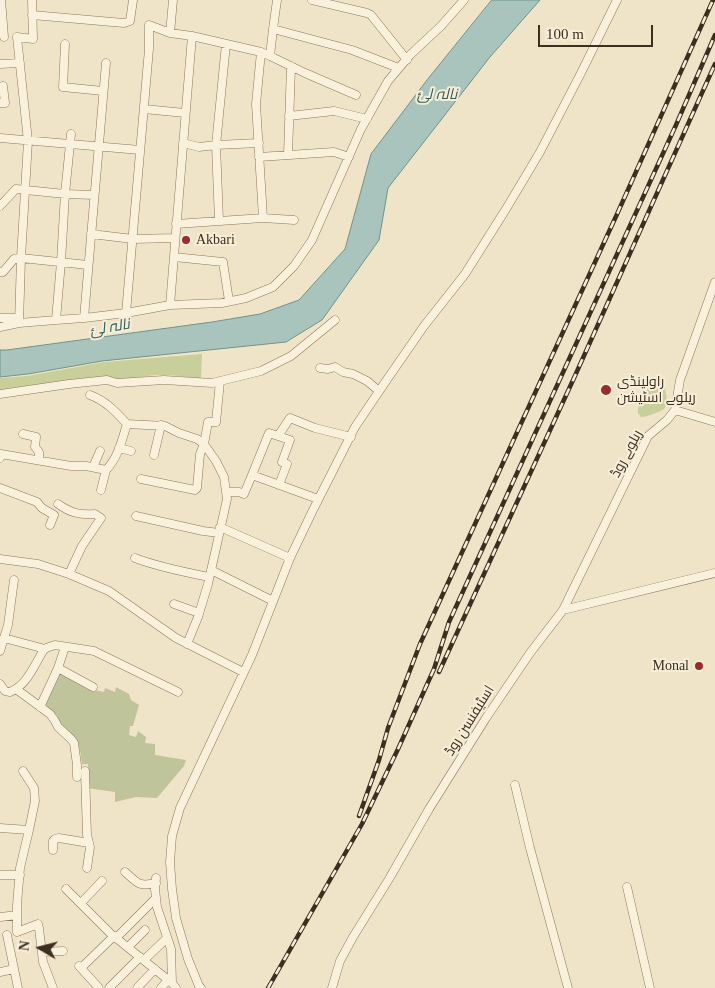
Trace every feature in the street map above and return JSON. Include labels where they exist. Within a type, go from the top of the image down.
[{"type":"street","points":[[1,0],[2,37],[33,39],[32,0]]},
{"type":"street","points":[[32,16],[124,23],[130,21],[133,0]]},
{"type":"street","points":[[170,33],[173,0]]},
{"type":"street","points":[[270,56],[277,0]]},
{"type":"street","points":[[312,0],[371,15],[406,60]]},
{"type":"street","points":[[0,318],[19,321],[56,320],[126,314],[170,305],[222,303],[246,298],[273,286],[294,266],[312,240],[367,119],[388,82],[406,60],[441,26],[464,0]]},
{"type":"street","points":[[201,988],[188,960],[176,918],[172,890],[170,862],[172,836],[180,808],[252,655],[290,558],[355,427],[424,326],[465,274],[506,209],[540,152],[582,74],[616,0]]},
{"type":"street","points":[[126,314],[149,49],[149,25],[170,33],[192,36],[261,52],[305,74],[356,95]]},
{"type":"street","points":[[273,29],[352,50],[396,67]]},
{"type":"street","points":[[170,305],[192,36]]},
{"type":"street","points":[[17,37],[28,141],[20,258],[19,321]]},
{"type":"street","points":[[65,44],[63,87],[103,91]]},
{"type":"street","points":[[219,221],[216,145],[226,44]]},
{"type":"street","points":[[261,52],[256,104],[263,218]]},
{"type":"street","points":[[0,64],[20,63]]},
{"type":"street","points":[[84,318],[106,63]]},
{"type":"street","points":[[288,155],[291,66]]},
{"type":"street","points":[[0,103],[5,103],[3,86]]},
{"type":"street","points":[[144,109],[186,113]]},
{"type":"street","points":[[289,116],[334,111],[367,119]]},
{"type":"street","points":[[56,320],[71,134]]},
{"type":"street","points":[[0,138],[140,150]]},
{"type":"street","points":[[183,142],[199,148],[216,145],[259,143]]},
{"type":"street","points":[[259,157],[334,152],[349,157]]},
{"type":"street","points":[[0,206],[16,189],[94,195]]},
{"type":"street","points":[[176,224],[263,218],[294,220]]},
{"type":"street","points":[[91,234],[133,239],[175,238]]},
{"type":"street","points":[[174,257],[223,262],[229,301]]},
{"type":"street","points":[[0,272],[3,272],[14,259],[20,258],[88,265]]},
{"type":"street","points":[[715,282],[680,380],[675,410],[715,422]]},
{"type":"street","points":[[0,394],[107,380],[117,383],[164,380],[212,383],[261,372],[291,356],[335,320]]},
{"type":"street","points":[[0,327],[19,321]]},
{"type":"street","points":[[320,368],[328,369],[335,367],[367,381],[379,391]]},
{"type":"street","points":[[141,479],[195,490],[197,488],[200,454],[208,422],[216,422],[220,381]]},
{"type":"street","points":[[90,396],[104,401],[127,424],[161,425],[197,439],[204,444],[216,460],[224,477],[227,499],[199,613],[187,644]]},
{"type":"street","name":"ریلوے روڈ","points":[[563,610],[648,436],[667,420],[675,410]]},
{"type":"street","points":[[278,436],[290,418],[315,428],[350,437]]},
{"type":"street","points":[[101,490],[106,470],[120,448],[127,424]]},
{"type":"street","points":[[154,455],[161,425]]},
{"type":"street","points":[[226,492],[244,494],[269,433],[290,440],[282,462],[287,464],[279,485]]},
{"type":"street","points":[[23,434],[36,437],[35,447],[40,452],[39,460]]},
{"type":"street","points":[[120,448],[131,452]]},
{"type":"street","points":[[93,468],[100,451]]},
{"type":"street","points":[[0,458],[0,454],[106,470]]},
{"type":"street","points":[[252,475],[318,499]]},
{"type":"street","points":[[0,488],[37,502],[42,508],[54,515],[50,525]]},
{"type":"street","points":[[58,504],[70,512],[86,515],[95,514],[101,518],[82,546],[69,574]]},
{"type":"street","points":[[136,516],[203,531],[220,530],[290,558]]},
{"type":"street","points":[[135,558],[182,571],[210,573],[273,601]]},
{"type":"street","points":[[0,559],[38,564],[69,574],[110,592],[176,638],[243,672]]},
{"type":"street","points":[[563,610],[715,573]]},
{"type":"street","points":[[0,652],[8,625],[14,580]]},
{"type":"street","points":[[174,604],[199,613]]},
{"type":"street","name":"اسٹیفنسن روڈ","points":[[332,988],[340,961],[353,936],[389,879],[429,809],[486,718],[530,653],[563,610]]},
{"type":"street","points":[[2,640],[44,649],[55,646],[94,651],[178,692]]},
{"type":"street","points":[[40,707],[58,668],[65,647]]},
{"type":"street","points":[[0,684],[5,691],[10,692],[24,683],[44,649]]},
{"type":"street","points":[[58,668],[93,687]]},
{"type":"street","points":[[16,689],[50,714],[58,727],[74,743],[77,777]]},
{"type":"street","points":[[85,771],[87,835],[90,847],[87,868]]},
{"type":"street","points":[[17,932],[20,875],[35,801],[34,788],[23,772]]},
{"type":"street","points":[[515,785],[568,988]]},
{"type":"street","points":[[0,828],[28,830]]},
{"type":"street","points":[[53,850],[55,839],[59,838],[88,843]]},
{"type":"street","points":[[125,872],[144,886],[156,881],[157,908],[171,949],[172,984]]},
{"type":"street","points":[[0,875],[20,875]]},
{"type":"street","points":[[81,903],[102,881]]},
{"type":"street","points":[[627,887],[650,988]]},
{"type":"street","points":[[66,889],[115,937],[172,984]]},
{"type":"street","points":[[99,988],[80,967],[156,898]]},
{"type":"street","points":[[0,917],[17,914]]},
{"type":"street","points":[[18,988],[3,936],[38,924],[44,962],[54,988]]},
{"type":"street","points":[[128,947],[145,930]]},
{"type":"street","points":[[109,988],[167,938]]},
{"type":"street","points":[[42,952],[63,951]]},
{"type":"street","points":[[0,972],[14,969]]},
{"type":"street","points":[[137,988],[155,969]]},
{"type":"street","points":[[161,988],[172,984]]},
{"type":"green space","points":[[202,354],[201,379],[158,375],[141,377],[134,380],[0,391],[0,378],[27,376],[104,362]]},
{"type":"green space","points":[[655,377],[659,377],[665,388],[666,406],[658,412],[641,417],[638,413],[638,408]]},
{"type":"green space","points":[[60,673],[95,690],[104,692],[105,688],[115,692],[116,687],[129,694],[131,700],[139,705],[133,726],[130,726],[129,735],[136,737],[138,731],[146,737],[145,743],[155,744],[155,755],[186,760],[184,766],[157,798],[136,797],[115,802],[115,792],[87,788],[88,764],[82,764],[80,750],[76,741],[59,726],[57,715],[43,706]]},
{"type":"water","name":"نالہ لئ","points":[[492,0],[540,0],[490,57],[388,188],[379,240],[322,320],[286,342],[102,361],[0,377],[0,350],[260,314],[299,300],[345,249],[371,154],[427,80]]},
{"type":"railway","points":[[359,816],[388,728],[420,644],[713,0]]},
{"type":"railway","points":[[268,988],[362,824],[398,749],[434,669],[449,622],[676,125],[715,35]]},
{"type":"railway","points":[[439,672],[715,64]]},
{"type":"place","name":"Akbari","points":[[186,240]]},
{"type":"place","name":"راولپنڈی ریلوے اسٹیشن","points":[[606,390]]},
{"type":"place","name":"Monal","points":[[699,666]]}]
